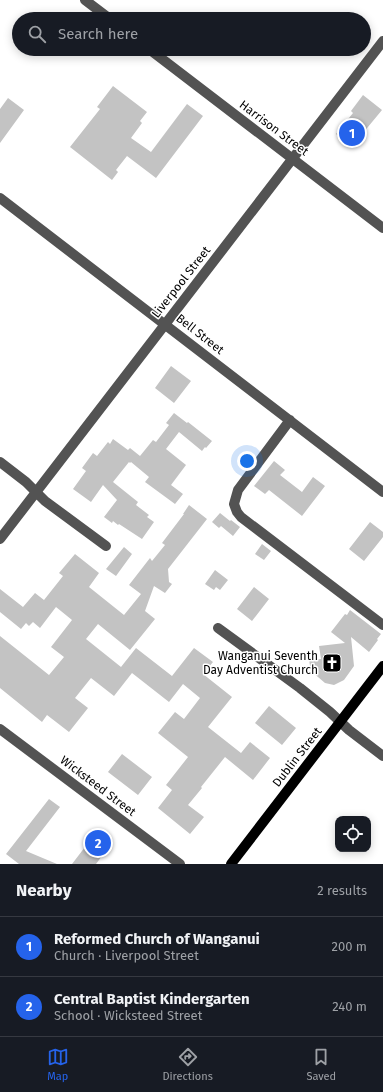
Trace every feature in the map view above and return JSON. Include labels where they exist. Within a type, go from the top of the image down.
[{"type":"main road","name":"Dublin Street","points":[[231,864],[383,666]]},
{"type":"street","points":[[85,0],[101,12]]},
{"type":"street","name":"Liverpool Street","points":[[0,539],[383,41]]},
{"type":"street","name":"Harrison Street","points":[[158,56],[383,228]]},
{"type":"street","name":"Bell Street","points":[[0,198],[383,492]]},
{"type":"street","points":[[290,420],[238,490],[234,504],[237,512],[241,517],[383,626]]},
{"type":"street","points":[[0,462],[26,482],[45,501],[106,546]]},
{"type":"street","points":[[218,628],[300,688],[341,721],[349,730],[383,756]]},
{"type":"street","name":"Wicksteed Street","points":[[0,729],[180,864]]},
{"type":"building","points":[[113,86],[147,112],[140,121],[142,123],[131,138],[151,152],[187,104],[203,116],[156,178],[127,156],[116,170],[118,172],[112,180],[70,147],[100,109],[97,107]]},
{"type":"building","points":[[363,95],[382,110],[358,139],[352,135],[347,142],[336,134],[353,113],[351,111]]},
{"type":"building","points":[[8,98],[24,110],[0,143],[0,109]]},
{"type":"building","points":[[171,366],[191,381],[174,403],[155,388]]},
{"type":"building","points":[[174,413],[212,441],[202,451],[179,432],[166,449],[186,465],[171,485],[183,494],[175,504],[145,482],[149,477],[131,462],[129,462],[113,482],[138,502],[136,505],[149,515],[147,517],[154,522],[142,539],[119,524],[118,525],[113,521],[112,523],[104,517],[117,500],[103,485],[91,502],[73,489],[86,471],[82,468],[93,453],[97,456],[108,442],[110,444],[113,439],[128,450],[130,448],[140,456],[153,440],[156,442],[169,425],[166,423]]},
{"type":"building","points":[[274,461],[285,470],[280,475],[302,492],[313,477],[325,486],[302,516],[269,490],[265,494],[254,486]]},
{"type":"building","points":[[189,505],[207,519],[168,569],[169,582],[172,584],[165,593],[154,586],[145,611],[155,619],[130,650],[98,624],[86,639],[121,667],[136,648],[172,676],[194,648],[213,662],[203,674],[232,697],[208,727],[241,753],[250,742],[270,758],[253,780],[225,757],[188,805],[204,817],[190,834],[158,808],[172,790],[166,785],[188,757],[158,733],[175,712],[184,719],[200,698],[183,684],[169,702],[132,673],[114,696],[91,678],[75,698],[88,708],[69,732],[47,715],[42,722],[0,688],[0,636],[49,675],[64,657],[51,647],[72,620],[56,607],[40,628],[33,622],[29,626],[26,623],[21,629],[0,612],[0,589],[23,607],[35,593],[44,600],[63,576],[59,573],[75,554],[99,573],[89,587],[124,615],[141,594],[129,585],[150,558],[152,561],[165,545],[162,543]]},
{"type":"building","points":[[220,513],[240,527],[233,536],[221,526],[219,528],[212,522]]},
{"type":"building","points":[[370,522],[383,532],[383,537],[364,561],[349,549]]},
{"type":"building","points":[[262,544],[271,551],[264,560],[255,554]]},
{"type":"building","points":[[124,547],[132,554],[116,576],[106,569]]},
{"type":"building","points":[[215,570],[228,580],[220,590],[216,587],[214,590],[205,584]]},
{"type":"building","points":[[254,587],[269,599],[252,621],[237,609]]},
{"type":"building","points":[[350,610],[381,634],[369,652],[351,637],[354,666],[344,680],[334,685],[325,683],[311,671],[309,660],[321,659],[319,646],[345,643],[331,632]]},
{"type":"building","points":[[269,706],[296,728],[282,745],[255,723]]},
{"type":"building","points":[[122,754],[152,777],[138,795],[108,772]]},
{"type":"building","points":[[49,799],[60,807],[26,851],[57,864],[19,864],[6,854]]},
{"type":"building","points":[[98,830],[113,841],[96,864],[72,864]]},
{"type":"place","name":"Reformed Church of Wanganui","points":[[352,133]]},
{"type":"place","name":"Wanganui Seventh Day Adventist Church","points":[[332,663]]},
{"type":"place","name":"Central Baptist Kindergarten","points":[[98,843]]}]
